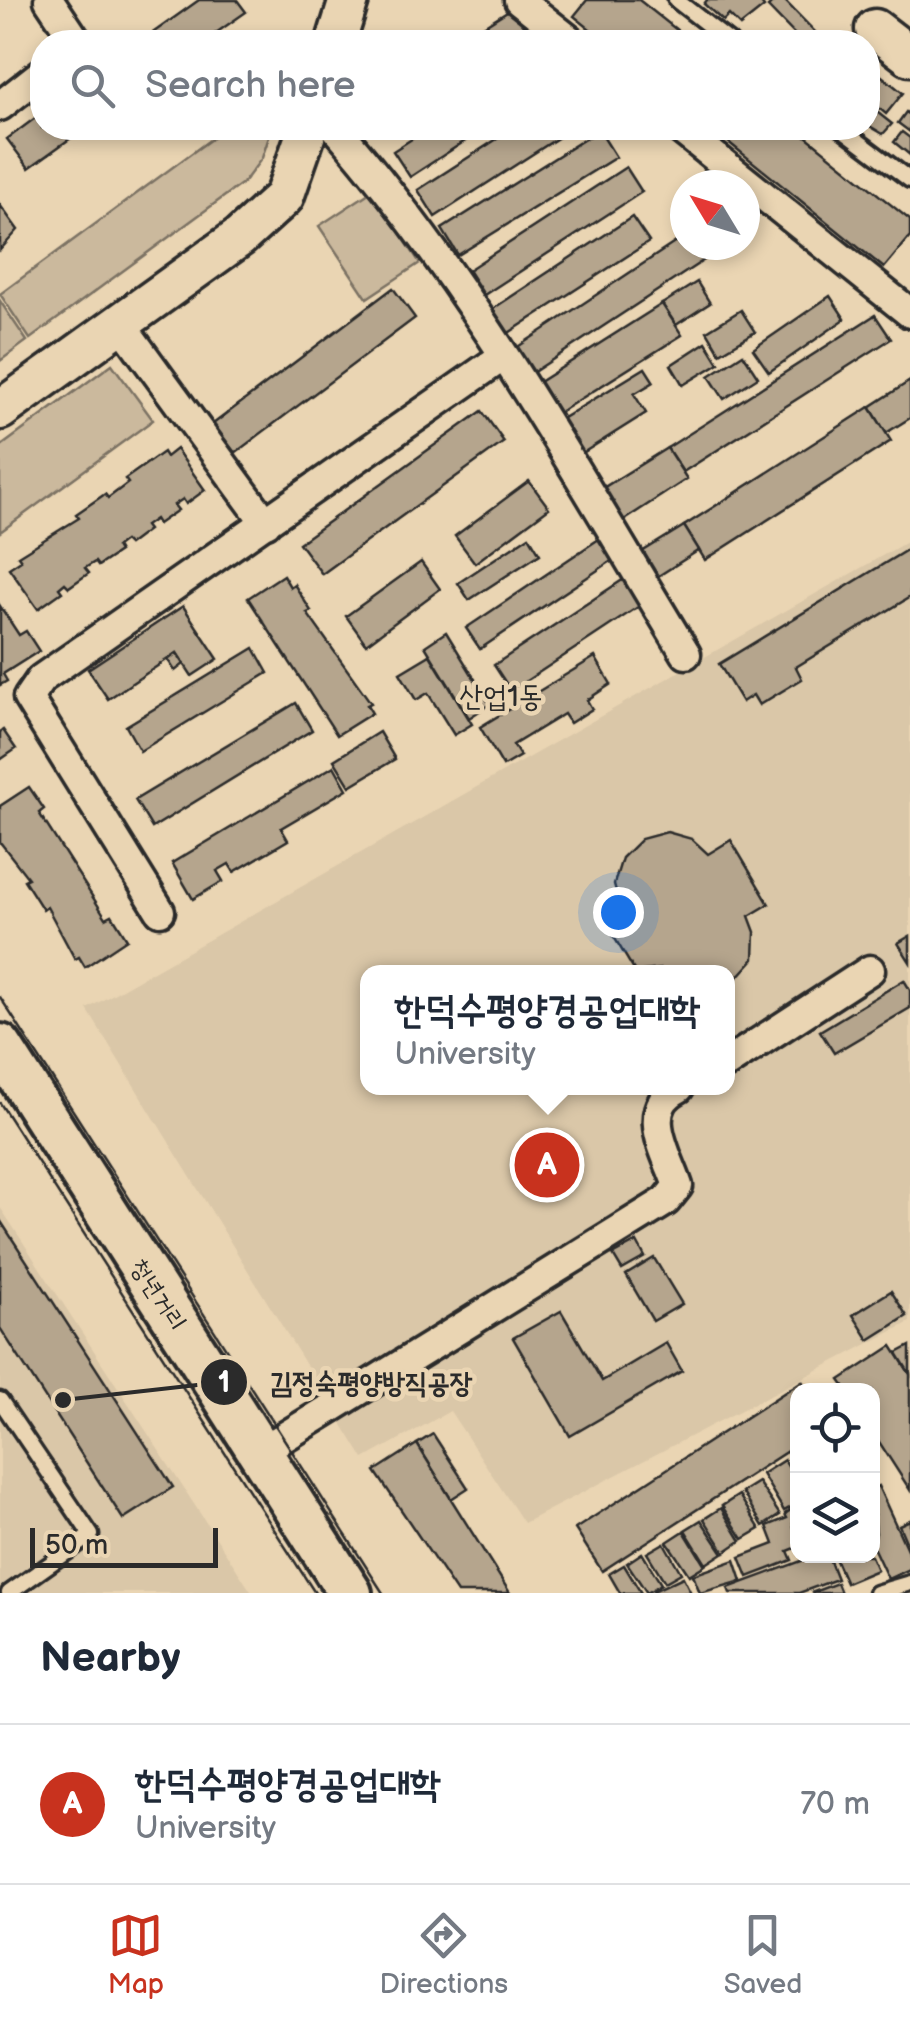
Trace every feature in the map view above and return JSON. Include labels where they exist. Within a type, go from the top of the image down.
[{"type":"main road","name":"청년거리","points":[[0,1046],[350,1593]]},
{"type":"street","points":[[49,0],[70,30]]},
{"type":"street","points":[[340,30],[350,0]]},
{"type":"street","points":[[519,0],[557,30]]},
{"type":"street","points":[[880,34],[910,56]]},
{"type":"street","points":[[0,106],[30,82]]},
{"type":"street","points":[[0,410],[240,237],[284,196],[304,140]]},
{"type":"street","points":[[347,140],[394,194],[502,357],[686,654]]},
{"type":"street","points":[[694,140],[910,312]]},
{"type":"street","points":[[120,323],[266,523]]},
{"type":"street","points":[[160,911],[28,698],[41,679],[502,357]]},
{"type":"street","points":[[735,1058],[870,970]]},
{"type":"street","points":[[260,1452],[666,1201],[678,1186],[656,1125],[665,1095]]},
{"type":"lane","points":[[676,0],[715,30]]},
{"type":"lane","points":[[857,140],[910,180]]},
{"type":"lane","points":[[0,1400],[90,1535],[9,1593]]},
{"type":"lane","points":[[876,1593],[910,1582]]},
{"type":"shaded area","points":[[210,140],[268,140],[262,158],[244,182],[30,339],[0,294]]},
{"type":"shaded area","points":[[372,191],[420,263],[367,298],[319,226]]},
{"type":"shaded area","points":[[0,301],[27,341],[0,361]]},
{"type":"shaded area","points":[[112,364],[153,420],[0,532],[0,447]]},
{"type":"shaded area","points":[[910,540],[910,1322],[524,1523],[450,1411],[364,1459],[87,1009]]},
{"type":"shaded area","points":[[0,1207],[252,1593],[0,1593]]},
{"type":"building","points":[[199,0],[237,0],[246,12],[220,30],[157,30]]},
{"type":"building","points":[[587,0],[639,0],[677,30],[591,30],[574,16]]},
{"type":"building","points":[[707,0],[759,0],[764,7],[740,26],[729,15],[723,21],[704,4]]},
{"type":"building","points":[[775,0],[784,0],[813,30],[790,30],[768,7]]},
{"type":"building","points":[[512,8],[526,30],[477,30]]},
{"type":"building","points":[[880,75],[903,93],[886,114],[880,109]]},
{"type":"building","points":[[906,112],[910,115],[910,132],[898,123]]},
{"type":"building","points":[[880,114],[892,124],[883,134],[880,132]]},
{"type":"building","points":[[30,122],[30,140],[68,140],[29,168],[7,139]]},
{"type":"building","points":[[902,132],[910,138],[910,155],[894,142]]},
{"type":"building","points":[[410,140],[467,140],[410,177],[393,151]]},
{"type":"building","points":[[495,140],[554,140],[435,217],[418,190]]},
{"type":"building","points":[[583,140],[605,140],[616,157],[458,255],[442,229]]},
{"type":"building","points":[[726,140],[811,140],[910,220],[910,237],[884,268]]},
{"type":"building","points":[[626,167],[642,192],[484,295],[468,270]]},
{"type":"building","points":[[0,205],[18,230],[0,250]]},
{"type":"building","points":[[632,217],[649,242],[507,334],[491,310]]},
{"type":"building","points":[[670,246],[670,260],[704,260],[529,375],[513,350]]},
{"type":"building","points":[[697,282],[710,303],[676,325],[662,304]]},
{"type":"building","points":[[393,288],[415,318],[235,453],[213,424]]},
{"type":"building","points":[[830,296],[845,319],[769,372],[753,349]]},
{"type":"building","points":[[662,304],[682,335],[555,415],[536,384]]},
{"type":"building","points":[[741,310],[755,332],[720,353],[707,331]]},
{"type":"building","points":[[875,315],[891,339],[683,472],[667,448]]},
{"type":"building","points":[[706,342],[719,363],[683,385],[671,365]]},
{"type":"building","points":[[743,354],[758,377],[724,399],[709,376]]},
{"type":"building","points":[[645,368],[654,382],[634,394],[646,413],[581,454],[560,420]]},
{"type":"building","points":[[910,381],[910,418],[886,433],[870,407]]},
{"type":"building","points":[[870,407],[891,441],[705,560],[684,526]]},
{"type":"building","points":[[482,411],[504,442],[322,574],[299,543]]},
{"type":"building","points":[[667,448],[687,479],[624,520],[603,488]]},
{"type":"building","points":[[176,449],[205,490],[186,504],[183,499],[174,505],[178,510],[158,524],[155,519],[145,526],[148,530],[128,545],[124,541],[116,547],[119,552],[98,566],[95,562],[85,568],[89,573],[69,587],[65,583],[59,588],[62,592],[38,609],[9,568],[21,560],[18,556],[79,518],[76,514],[105,494],[108,498],[128,483],[125,479],[163,452],[166,457]]},
{"type":"building","points":[[529,481],[549,508],[475,563],[455,536]]},
{"type":"building","points":[[684,526],[699,550],[652,580],[637,555]]},
{"type":"building","points":[[529,536],[540,554],[469,600],[458,583]]},
{"type":"building","points":[[599,539],[613,560],[480,649],[466,628]]},
{"type":"building","points":[[910,548],[910,597],[796,667],[802,679],[759,705],[753,695],[742,702],[719,664]]},
{"type":"building","points":[[421,562],[440,589],[366,644],[346,616]]},
{"type":"building","points":[[283,575],[290,587],[294,584],[311,611],[307,613],[371,703],[367,705],[372,713],[337,735],[248,598]]},
{"type":"building","points":[[627,577],[644,603],[511,691],[494,665]]},
{"type":"building","points":[[0,606],[19,635],[26,631],[39,651],[3,674],[7,681],[0,685]]},
{"type":"building","points":[[183,606],[218,659],[192,676],[177,653],[108,699],[88,669]]},
{"type":"building","points":[[446,632],[490,704],[469,718],[425,646]]},
{"type":"building","points":[[254,648],[268,673],[140,751],[126,726]]},
{"type":"building","points":[[177,653],[184,664],[175,671],[168,660]]},
{"type":"building","points":[[430,655],[472,724],[454,735],[428,693],[416,700],[400,673]]},
{"type":"building","points":[[595,657],[611,684],[587,700],[592,709],[570,723],[564,714],[513,745],[520,756],[503,766],[480,727]]},
{"type":"building","points":[[296,703],[312,730],[152,828],[135,800]]},
{"type":"building","points":[[3,730],[16,749],[0,760],[0,732]]},
{"type":"building","points":[[379,732],[395,759],[350,786],[334,760]]},
{"type":"building","points":[[334,766],[347,789],[281,828],[288,840],[234,872],[229,864],[217,871],[223,881],[193,899],[172,863]]},
{"type":"building","points":[[29,787],[44,809],[39,813],[106,918],[112,915],[127,939],[85,967],[79,957],[75,959],[47,907],[43,910],[24,880],[28,878],[0,842],[0,806]]},
{"type":"building","points":[[667,832],[692,839],[708,854],[731,840],[769,904],[749,916],[755,932],[754,959],[735,980],[735,965],[631,965],[602,917],[620,906],[614,884],[622,858],[641,839]]},
{"type":"building","points":[[910,936],[910,962],[898,943]]},
{"type":"building","points":[[904,980],[910,990],[910,1008],[834,1053],[820,1031]]},
{"type":"building","points":[[0,1220],[173,1487],[123,1519],[0,1328]]},
{"type":"building","points":[[637,1242],[645,1257],[622,1270],[613,1255]]},
{"type":"building","points":[[654,1258],[682,1304],[653,1321],[626,1275]]},
{"type":"building","points":[[891,1291],[907,1316],[869,1340],[853,1315]]},
{"type":"building","points":[[561,1311],[602,1381],[666,1343],[682,1371],[570,1436],[513,1338]]},
{"type":"building","points":[[892,1346],[910,1374],[910,1490],[880,1443],[880,1383],[840,1380]]},
{"type":"building","points":[[910,1346],[910,1374],[897,1353]]},
{"type":"building","points":[[790,1389],[790,1449],[602,1571],[575,1529]]},
{"type":"building","points":[[433,1434],[468,1488],[451,1499],[417,1444]]},
{"type":"building","points":[[417,1444],[510,1593],[457,1593],[375,1471]]},
{"type":"building","points":[[784,1460],[790,1469],[790,1508],[784,1511],[762,1474]]},
{"type":"building","points":[[758,1482],[780,1515],[763,1526],[742,1492]]},
{"type":"building","points":[[880,1490],[910,1556],[910,1569],[888,1579],[880,1562]]},
{"type":"building","points":[[739,1495],[760,1529],[743,1539],[722,1506]]},
{"type":"building","points":[[721,1508],[741,1541],[725,1552],[704,1519]]},
{"type":"building","points":[[790,1511],[790,1561],[748,1577],[740,1557],[774,1544],[767,1526],[787,1518],[785,1514]]},
{"type":"building","points":[[701,1520],[723,1553],[706,1564],[685,1530]]},
{"type":"building","points":[[910,1520],[910,1551],[899,1525]]},
{"type":"building","points":[[684,1531],[705,1565],[689,1575],[667,1542]]},
{"type":"building","points":[[664,1543],[681,1573],[665,1582],[647,1553]]},
{"type":"building","points":[[642,1553],[661,1584],[647,1593],[627,1563]]},
{"type":"building","points":[[735,1560],[742,1581],[700,1593],[693,1575]]},
{"type":"building","points":[[796,1563],[831,1563],[837,1579],[799,1593],[730,1593],[728,1588]]},
{"type":"building","points":[[837,1563],[874,1563],[877,1570],[846,1583]]},
{"type":"building","points":[[624,1565],[641,1593],[620,1593],[609,1574]]},
{"type":"building","points":[[683,1577],[691,1593],[654,1593],[653,1591]]},
{"type":"building","points":[[837,1583],[841,1593],[811,1593]]},
{"type":"tram line","points":[[0,997],[383,1593]]},
{"type":"tram line","points":[[0,1103],[315,1593]]},
{"type":"place","name":"한덕수평양경공업대학","points":[[547,1165]]},
{"type":"place","name":"김정숙평양방직공장","points":[[63,1400]]},
{"type":"district","name":"산업1동","points":[[501,696]]}]
